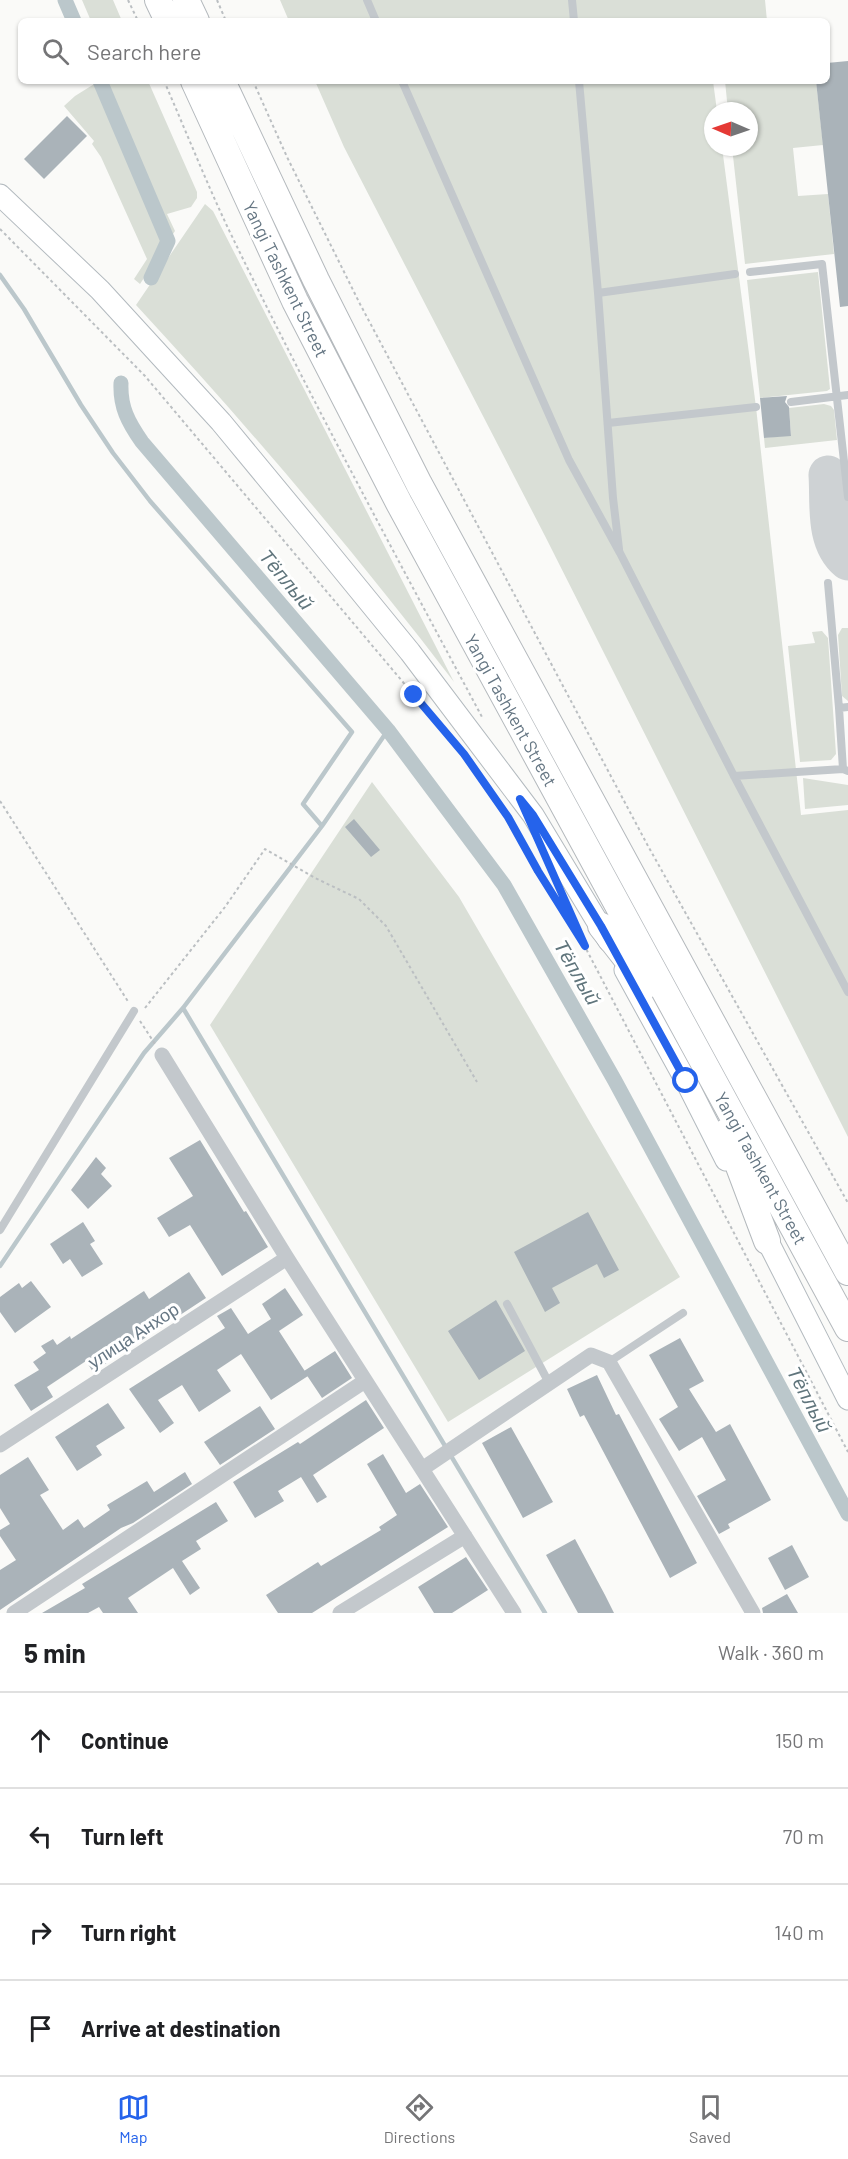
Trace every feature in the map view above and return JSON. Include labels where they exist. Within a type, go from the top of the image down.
[{"type":"highway","points":[[158,0],[167,18]]},
{"type":"highway","points":[[186,0],[195,18]]},
{"type":"highway","name":"Yangi Tashkent Street","points":[[195,84],[295,301],[410,524],[848,1328]]},
{"type":"highway","name":"Yangi Tashkent Street","points":[[223,84],[321,291],[419,484],[848,1272]]},
{"type":"highway","points":[[601,926],[694,1045],[767,1241]]},
{"type":"main road","points":[[0,195],[100,290],[221,422],[410,652],[533,815],[601,926],[686,1081],[848,1399]]},
{"type":"street","points":[[162,1055],[287,1258],[514,1613]]},
{"type":"street","name":"улица Анхор","points":[[0,1445],[287,1258]]},
{"type":"street","points":[[422,1469],[591,1355],[609,1362],[753,1613]]},
{"type":"street","points":[[14,1613],[365,1381]]},
{"type":"street","points":[[340,1613],[465,1536]]},
{"type":"lane","points":[[367,0],[375,18]]},
{"type":"lane","points":[[572,0],[574,18]]},
{"type":"lane","points":[[403,84],[569,460],[620,553],[848,992]]},
{"type":"lane","points":[[579,84],[613,498],[620,553]]},
{"type":"lane","points":[[750,272],[822,264],[848,497]]},
{"type":"lane","points":[[598,293],[735,274]]},
{"type":"lane","points":[[791,402],[848,395]]},
{"type":"lane","points":[[608,423],[756,407]]},
{"type":"lane","points":[[734,776],[846,770],[828,583]]},
{"type":"lane","points":[[839,708],[848,707]]},
{"type":"lane","points":[[0,1230],[136,1014]]},
{"type":"lane","points":[[507,1304],[549,1383]]},
{"type":"lane","points":[[609,1362],[683,1312]]},
{"type":"path","points":[[128,0],[137,18]]},
{"type":"path","points":[[217,0],[225,18]]},
{"type":"path","points":[[165,84],[227,225],[273,318],[363,494],[485,722]]},
{"type":"path","points":[[254,84],[286,157],[360,304],[648,846],[848,1203]]},
{"type":"path","points":[[0,229],[145,376],[457,746]]},
{"type":"path","points":[[470,763],[508,817],[538,871],[585,946]]},
{"type":"path","points":[[0,801],[162,1055]]},
{"type":"path","points":[[136,1014],[225,907],[265,849],[315,878],[359,899],[386,926],[477,1082]]},
{"type":"path","points":[[571,914],[585,946],[848,1452]]},
{"type":"shaded area","points":[[82,0],[113,0],[121,18],[90,18]]},
{"type":"shaded area","points":[[280,0],[765,0],[767,18],[288,18]]},
{"type":"shaded area","points":[[94,84],[149,84],[197,192],[197,198],[191,207],[167,214],[175,231],[140,284],[134,279],[147,259],[101,157],[92,144],[94,141],[64,106]]},
{"type":"shaded area","points":[[316,84],[713,84],[716,102],[704,102],[704,156],[723,156],[756,407],[801,815],[848,810],[848,1137],[545,536],[344,147]]},
{"type":"shaded area","points":[[725,84],[816,84],[823,145],[793,148],[798,196],[828,194],[834,254],[745,264],[733,156],[758,156],[758,102],[727,102]]},
{"type":"shaded area","points":[[205,204],[213,211],[454,682],[300,490],[136,305]]},
{"type":"shaded area","points":[[818,272],[830,389],[760,398],[747,280]]},
{"type":"shaded area","points":[[824,404],[831,406],[834,410],[837,440],[765,448],[764,438],[791,435],[789,408]]},
{"type":"shaded area","points":[[842,628],[848,628],[848,701],[842,696],[838,635]]},
{"type":"shaded area","points":[[822,631],[828,638],[836,754],[831,760],[800,762],[788,646],[815,643],[812,632]]},
{"type":"shaded area","points":[[803,778],[848,785],[848,805],[805,809]]},
{"type":"shaded area","points":[[372,782],[459,897],[680,1277],[448,1422],[210,1025]]},
{"type":"building","points":[[848,61],[848,306],[840,307],[816,84],[830,84],[830,63]]},
{"type":"building","points":[[67,116],[87,136],[44,179],[24,159]]},
{"type":"building","points":[[787,396],[785,402],[789,407],[791,436],[764,438],[760,398]]},
{"type":"building","points":[[354,819],[380,850],[371,857],[345,827]]},
{"type":"building","points":[[200,1140],[268,1247],[222,1276],[190,1225],[169,1237],[157,1218],[193,1196],[169,1158]]},
{"type":"building","points":[[96,1157],[106,1168],[101,1174],[112,1186],[88,1209],[71,1190]]},
{"type":"building","points":[[588,1212],[619,1270],[604,1278],[597,1264],[552,1288],[560,1303],[545,1312],[514,1252]]},
{"type":"building","points":[[83,1222],[95,1241],[90,1244],[103,1264],[82,1277],[70,1259],[63,1264],[50,1244]]},
{"type":"building","points":[[189,1272],[206,1298],[93,1372],[86,1361],[47,1387],[53,1397],[31,1411],[14,1385],[39,1370],[33,1362],[46,1353],[41,1346],[53,1339],[57,1345],[70,1336],[71,1339],[144,1291],[149,1299]]},
{"type":"building","points":[[31,1281],[51,1307],[15,1333],[0,1312],[0,1297],[19,1283],[22,1288]]},
{"type":"building","points":[[285,1288],[303,1315],[279,1331],[308,1376],[271,1400],[241,1354],[217,1370],[231,1391],[199,1412],[182,1385],[158,1400],[174,1423],[160,1433],[129,1389],[225,1328],[217,1316],[231,1308],[248,1334],[271,1319],[262,1304]]},
{"type":"building","points":[[496,1300],[525,1351],[479,1380],[448,1331]]},
{"type":"building","points":[[680,1338],[704,1381],[689,1389],[716,1432],[730,1424],[771,1500],[728,1524],[730,1528],[719,1534],[697,1496],[726,1480],[702,1437],[679,1451],[659,1419],[678,1407],[649,1355]]},
{"type":"building","points":[[335,1351],[352,1378],[322,1398],[304,1371]]},
{"type":"building","points":[[597,1375],[616,1415],[619,1414],[697,1563],[670,1578],[584,1415],[580,1417],[567,1389]]},
{"type":"building","points":[[366,1400],[384,1428],[313,1475],[327,1497],[317,1503],[301,1477],[278,1491],[284,1501],[255,1518],[233,1482],[298,1442],[300,1444]]},
{"type":"building","points":[[108,1403],[125,1428],[96,1446],[102,1455],[77,1471],[55,1437]]},
{"type":"building","points":[[260,1406],[275,1429],[220,1465],[204,1442]]},
{"type":"building","points":[[511,1427],[553,1502],[523,1518],[482,1443]]},
{"type":"building","points":[[383,1454],[406,1493],[420,1484],[448,1527],[312,1613],[278,1613],[266,1595],[318,1562],[321,1566],[381,1530],[379,1527],[397,1515],[367,1464]]},
{"type":"building","points":[[28,1457],[49,1490],[40,1495],[63,1530],[78,1519],[84,1528],[110,1510],[107,1505],[147,1481],[154,1492],[185,1472],[192,1484],[133,1523],[121,1528],[0,1610],[0,1570],[16,1560],[0,1536],[0,1530],[10,1524],[0,1508],[0,1475]]},
{"type":"building","points":[[216,1502],[228,1521],[196,1541],[201,1549],[182,1561],[200,1588],[190,1595],[173,1568],[128,1598],[138,1613],[103,1613],[99,1607],[88,1613],[42,1613],[85,1588],[82,1584]]},
{"type":"building","points":[[575,1539],[614,1613],[578,1613],[546,1555]]},
{"type":"building","points":[[792,1545],[809,1577],[785,1590],[768,1558]]},
{"type":"building","points":[[466,1557],[488,1590],[452,1613],[434,1613],[418,1587]]},
{"type":"building","points":[[787,1594],[798,1613],[763,1613],[762,1608]]},
{"type":"waterway","name":"Тёплый","points":[[65,0],[73,18]]},
{"type":"waterway","name":"Тёплый","points":[[101,84],[168,241],[151,278]]},
{"type":"waterway","points":[[0,275],[24,309],[81,405],[113,453],[150,501],[352,732],[303,804],[322,826],[183,1008],[144,1053],[0,1266]]},
{"type":"waterway","name":"Тёплый","points":[[121,383],[126,414],[142,442],[388,730],[504,885],[615,1081],[848,1514]]},
{"type":"waterway","points":[[322,826],[388,730]]},
{"type":"waterway","points":[[183,1008],[545,1613]]},
{"type":"taxiway","points":[[828,475],[832,532],[840,553],[848,561]]},
{"type":"route","points":[[414,695],[464,754],[508,817],[538,871],[585,946],[520,799],[533,815],[601,926],[686,1081]]}]
